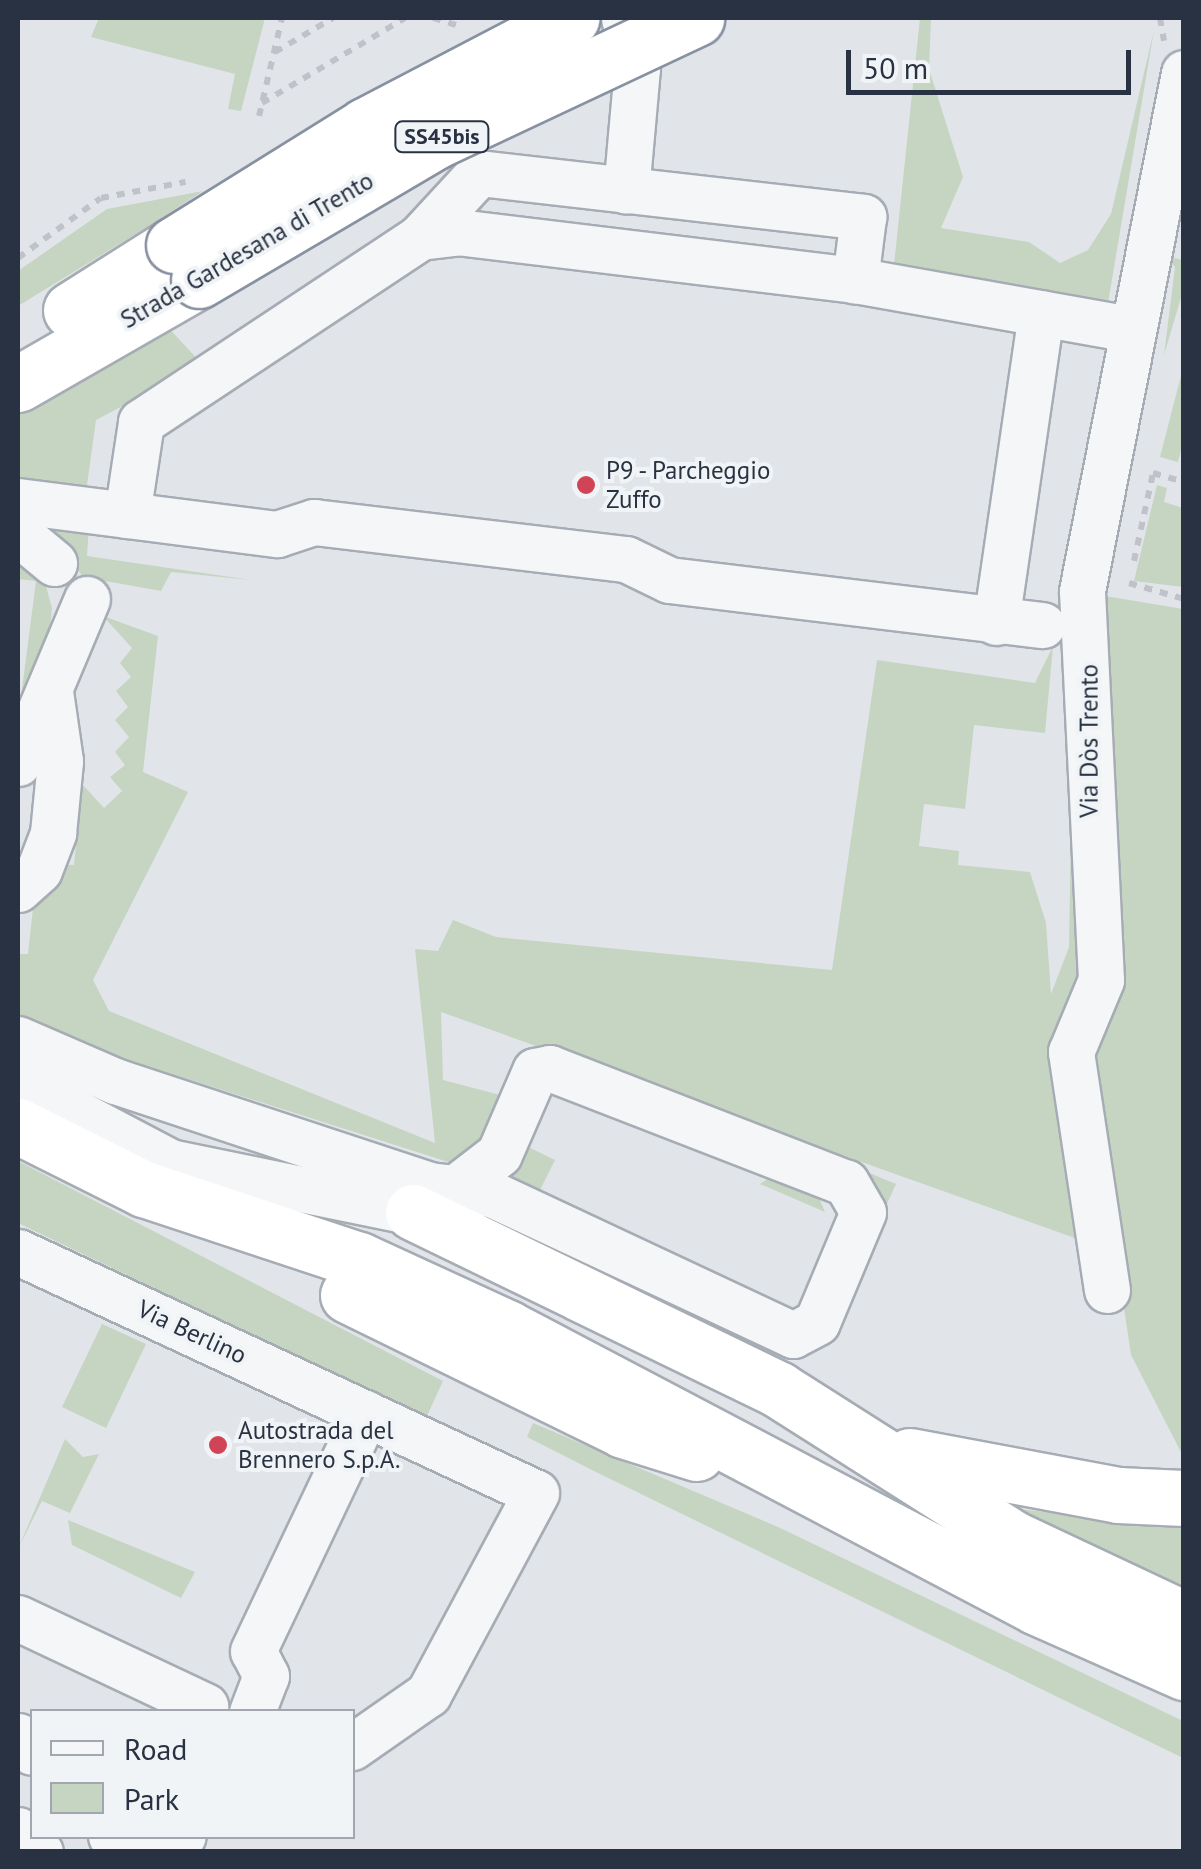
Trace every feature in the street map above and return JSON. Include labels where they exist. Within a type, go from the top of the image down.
[{"type":"highway","name":"Strada Gardesana di Trento","points":[[18,384],[364,126],[572,18]]},
{"type":"highway","name":"Strada Gardesana di Trento","points":[[18,342],[696,18]]},
{"type":"highway","points":[[18,1126],[207,1213],[354,1298],[622,1430],[806,1486],[1181,1660]]},
{"type":"highway","points":[[434,1200],[887,1451],[1181,1660]]},
{"type":"highway","points":[[207,1213],[372,1229],[729,1401],[806,1486]]},
{"type":"highway","points":[[887,1451],[1052,1485],[1184,1498]]},
{"type":"street","points":[[624,18],[637,68],[626,192]]},
{"type":"street","name":"Via Dòs Trento","points":[[1107,1290],[1071,1052],[1101,980],[1082,591],[1130,328],[1171,171],[1184,73]]},
{"type":"street","points":[[127,515],[141,422],[420,237],[479,173],[862,217],[855,280]]},
{"type":"street","points":[[420,237],[458,232],[855,280],[1130,328]]},
{"type":"street","points":[[996,622],[1041,313]]},
{"type":"street","points":[[18,501],[277,534],[314,522],[626,560],[668,580],[1042,625]]},
{"type":"street","points":[[18,533],[54,564]]},
{"type":"street","points":[[18,889],[46,858],[32,761],[50,692],[87,600]]},
{"type":"street","points":[[18,1039],[115,1081],[434,1200]]},
{"type":"street","points":[[18,1082],[170,1162],[434,1200],[494,1194],[793,1335],[817,1322],[862,1212],[846,1184],[541,1067],[510,1140],[434,1200]]},
{"type":"street","name":"Via Berlino","points":[[18,1252],[536,1492],[428,1694],[355,1745]]},
{"type":"street","points":[[253,1709],[266,1676],[253,1651],[366,1413]]},
{"type":"street","points":[[18,1618],[204,1706]]},
{"type":"street","points":[[18,1830],[40,1852]]},
{"type":"street","points":[[156,1852],[178,1839]]},
{"type":"path","points":[[258,116],[282,18]]},
{"type":"path","points":[[274,53],[333,18]]},
{"type":"path","points":[[262,103],[405,18]]},
{"type":"path","points":[[433,18],[468,29]]},
{"type":"path","points":[[1184,482],[1153,473],[1128,590],[1184,599]]},
{"type":"green space","points":[[99,18],[265,18],[241,111],[228,109],[235,74],[91,37]]},
{"type":"green space","points":[[920,18],[931,18],[929,69],[963,177],[941,228],[1029,242],[1060,263],[1088,250],[1111,214],[1154,30],[1108,303],[894,265]]},
{"type":"green space","points":[[203,191],[18,306],[18,271],[107,209]]},
{"type":"green space","points":[[1165,256],[1183,260],[1183,291],[1164,355],[1175,267]]},
{"type":"green space","points":[[164,323],[202,364],[96,420],[86,492],[18,487],[18,412]]},
{"type":"green space","points":[[1183,368],[1183,442],[1178,462],[1160,457]]},
{"type":"green space","points":[[1157,485],[1167,488],[1164,502],[1183,508],[1183,587],[1134,581]]},
{"type":"green space","points":[[45,522],[89,525],[87,556],[251,580],[171,572],[161,591],[83,577]]},
{"type":"green space","points":[[18,546],[41,568],[52,608],[50,630],[18,720],[36,581],[18,579]]},
{"type":"green space","points":[[1093,594],[1183,609],[1183,1456],[1131,1355],[1109,1207],[1093,1053]]},
{"type":"green space","points":[[103,616],[158,636],[143,772],[188,792],[93,980],[109,1011],[435,1143],[415,949],[438,951],[453,920],[496,937],[832,970],[877,660],[1035,683],[1053,646],[1045,733],[974,725],[965,809],[924,804],[919,846],[959,851],[958,865],[1030,872],[1046,923],[1051,994],[1069,947],[1073,711],[1086,1242],[441,1012],[443,1080],[504,1096],[467,1168],[119,1057],[18,1014],[18,954],[28,954],[35,890],[55,865],[74,865],[82,784],[104,808],[122,791],[110,777],[125,765],[115,752],[129,737],[115,720],[128,707],[116,691],[131,677],[120,663],[132,648]]},
{"type":"green space","points":[[520,1143],[555,1160],[538,1194],[503,1177]]},
{"type":"green space","points":[[18,1161],[443,1381],[426,1418],[18,1223]]},
{"type":"green space","points":[[850,1165],[896,1184],[885,1208]]},
{"type":"green space","points":[[769,1178],[819,1198],[825,1212],[760,1184]]},
{"type":"green space","points":[[102,1324],[146,1344],[106,1428],[62,1407]]},
{"type":"green space","points":[[533,1423],[778,1527],[1183,1721],[1183,1758],[527,1437]]},
{"type":"green space","points":[[65,1439],[83,1457],[99,1454],[70,1513],[42,1501],[18,1549]]},
{"type":"green space","points":[[1008,1508],[1183,1527],[1183,1602]]},
{"type":"green space","points":[[68,1520],[195,1572],[181,1598],[72,1545]]},
{"type":"place","name":"P9 - Parcheggio Zuffo","points":[[586,485]]},
{"type":"place","name":"Autostrada del Brennero S.p.A.","points":[[218,1445]]}]
